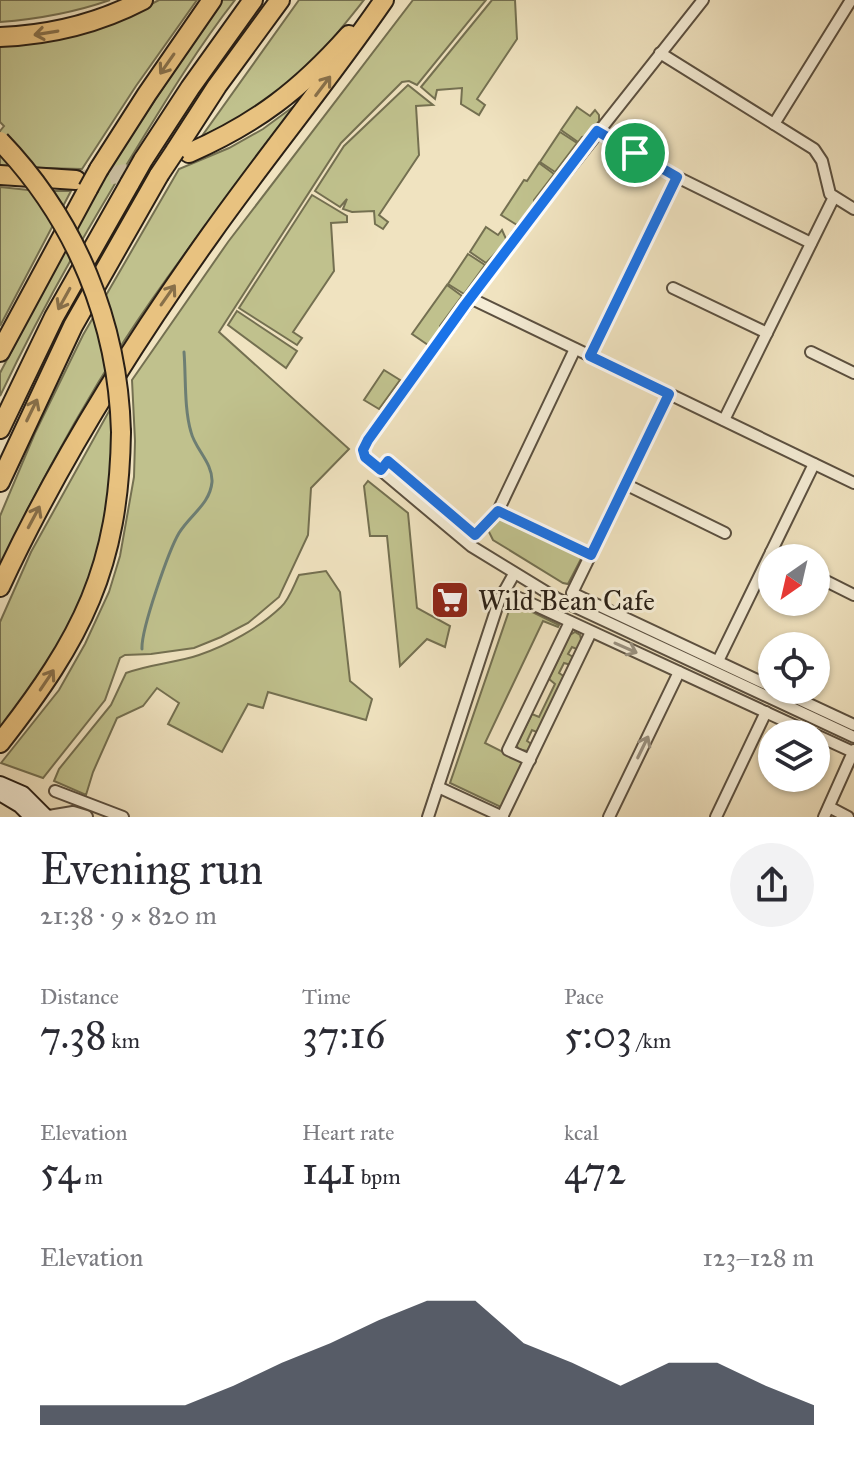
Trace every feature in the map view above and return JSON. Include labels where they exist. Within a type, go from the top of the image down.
[{"type":"highway","points":[[0,37],[58,31],[96,20],[143,0]]},
{"type":"highway","points":[[0,352],[82,184],[99,169],[212,0]]},
{"type":"highway","points":[[0,429],[54,317],[143,160],[253,0]]},
{"type":"highway","points":[[0,482],[73,326],[159,175],[182,152],[217,86],[280,0]]},
{"type":"highway","points":[[182,152],[228,136],[283,100],[336,50],[382,0]]},
{"type":"highway","points":[[0,587],[72,446],[133,346],[212,232],[345,57],[382,0]]},
{"type":"highway","points":[[0,141],[44,194],[86,267],[97,297],[113,351],[121,432],[121,477],[107,553],[84,618],[49,677],[0,743]]},
{"type":"highway","points":[[0,175],[82,184]]},
{"type":"main road","points":[[0,784],[31,800],[47,817]]},
{"type":"main road","points":[[0,793],[32,817]]},
{"type":"street","points":[[703,0],[597,131],[470,298],[364,446],[365,457],[471,546],[514,574],[601,621],[854,737]]},
{"type":"street","points":[[774,124],[851,0]]},
{"type":"street","points":[[660,53],[819,154],[828,189],[834,197],[854,209]]},
{"type":"street","points":[[597,131],[677,177],[811,243]]},
{"type":"street","points":[[590,356],[677,177]]},
{"type":"street","points":[[724,420],[834,197]]},
{"type":"street","points":[[673,288],[767,333]]},
{"type":"street","points":[[470,298],[854,483]]},
{"type":"street","points":[[381,470],[388,461],[475,535],[498,511],[575,349]]},
{"type":"street","points":[[811,352],[854,373]]},
{"type":"street","points":[[669,394],[572,593],[758,680]]},
{"type":"street","points":[[775,544],[814,464]]},
{"type":"street","points":[[625,484],[725,533]]},
{"type":"street","points":[[498,511],[591,555]]},
{"type":"street","points":[[428,817],[504,591],[514,574]]},
{"type":"street","points":[[718,661],[758,579]]},
{"type":"street","points":[[830,583],[854,595]]},
{"type":"street","points":[[504,591],[783,720]]},
{"type":"street","points":[[530,760],[508,750],[570,622]]},
{"type":"street","points":[[438,787],[502,817],[591,632]]},
{"type":"street","points":[[609,817],[679,672]]},
{"type":"street","points":[[809,704],[854,725]]},
{"type":"street","points":[[716,817],[766,712]]},
{"type":"street","points":[[830,741],[854,751],[826,812],[848,817]]},
{"type":"street","points":[[55,791],[120,816]]},
{"type":"street","points":[[47,817],[73,813],[86,817]]},
{"type":"green space","points":[[0,0],[110,0],[56,15],[0,22]]},
{"type":"green space","points":[[159,0],[197,0],[82,169],[0,167],[0,131],[4,126],[0,122],[0,44],[136,12]]},
{"type":"green space","points":[[222,0],[235,0],[180,78],[78,246],[0,396],[0,373],[100,182]]},
{"type":"green space","points":[[299,0],[364,0],[314,60],[285,88],[248,115],[202,136]]},
{"type":"green space","points":[[413,0],[486,0],[417,85],[402,82],[341,143],[219,332],[349,449],[311,488],[308,535],[279,597],[248,623],[194,648],[120,658],[105,700],[43,778],[1,763],[59,690],[109,592],[120,556],[134,477],[132,380],[228,242]]},
{"type":"green space","points":[[492,0],[515,0],[517,39],[477,99],[485,105],[479,115],[461,104],[462,88],[437,90],[435,99],[421,87]]},
{"type":"green space","points":[[408,85],[433,105],[416,106],[419,155],[379,215],[388,222],[383,229],[375,224],[374,211],[352,212],[343,209],[347,199],[340,207],[315,191],[344,146]]},
{"type":"green space","points":[[301,101],[188,249],[124,341],[59,451],[0,565],[0,516],[35,433],[83,335],[179,169],[229,148],[263,129]]},
{"type":"green space","points":[[577,107],[590,116],[595,110],[599,115],[599,121],[578,142],[561,130]]},
{"type":"green space","points":[[560,132],[577,143],[555,172],[540,162]]},
{"type":"green space","points":[[539,163],[554,174],[517,225],[501,215]]},
{"type":"green space","points":[[0,187],[71,191],[0,326]]},
{"type":"green space","points":[[312,195],[347,216],[347,222],[331,223],[334,271],[293,332],[302,338],[297,345],[239,308]]},
{"type":"green space","points":[[486,227],[498,235],[502,230],[507,241],[486,263],[470,252]]},
{"type":"green space","points":[[468,254],[485,265],[464,294],[448,284]]},
{"type":"green space","points":[[447,285],[462,296],[440,326],[441,331],[428,345],[412,334]]},
{"type":"green space","points":[[237,311],[297,351],[286,368],[228,325]]},
{"type":"green space","points":[[384,370],[400,380],[379,409],[364,400]]},
{"type":"green space","points":[[113,404],[115,442],[102,551],[58,653],[0,730],[0,622],[31,552]]},
{"type":"green space","points":[[368,481],[408,513],[417,608],[450,626],[445,647],[427,639],[400,666],[387,536],[370,536],[364,486]]},
{"type":"green space","points":[[499,517],[579,556],[581,559],[568,584],[493,540],[488,530]]},
{"type":"green space","points":[[326,571],[340,592],[350,681],[372,699],[366,720],[268,692],[263,708],[248,704],[222,752],[168,724],[179,703],[157,688],[143,706],[117,718],[86,795],[54,781],[59,769],[111,705],[126,673],[199,655],[232,641],[281,607],[299,575]]},
{"type":"green space","points":[[512,602],[559,625],[543,621],[485,743],[527,764],[505,809],[450,783]]},
{"type":"green space","points":[[575,632],[580,635],[582,643],[579,650],[572,647],[568,654],[575,658],[571,665],[564,663],[559,673],[565,677],[539,733],[532,730],[527,741],[533,745],[527,751],[518,749],[516,742],[532,714],[539,717],[555,684],[549,679],[570,635]]},
{"type":"waterway","points":[[142,649],[151,608],[169,555],[183,527],[208,497],[212,482],[210,469],[193,438],[189,423],[184,352]]},
{"type":"tunnel","points":[[83,179],[142,171],[174,159]]},
{"type":"place","name":"Wild Bean Cafe","points":[[450,600]]},
{"type":"route","points":[[597,131],[635,153],[677,177],[590,356],[669,394],[591,555],[498,511],[475,535],[388,461],[381,470],[365,457],[364,446],[465,305],[597,131]]}]
